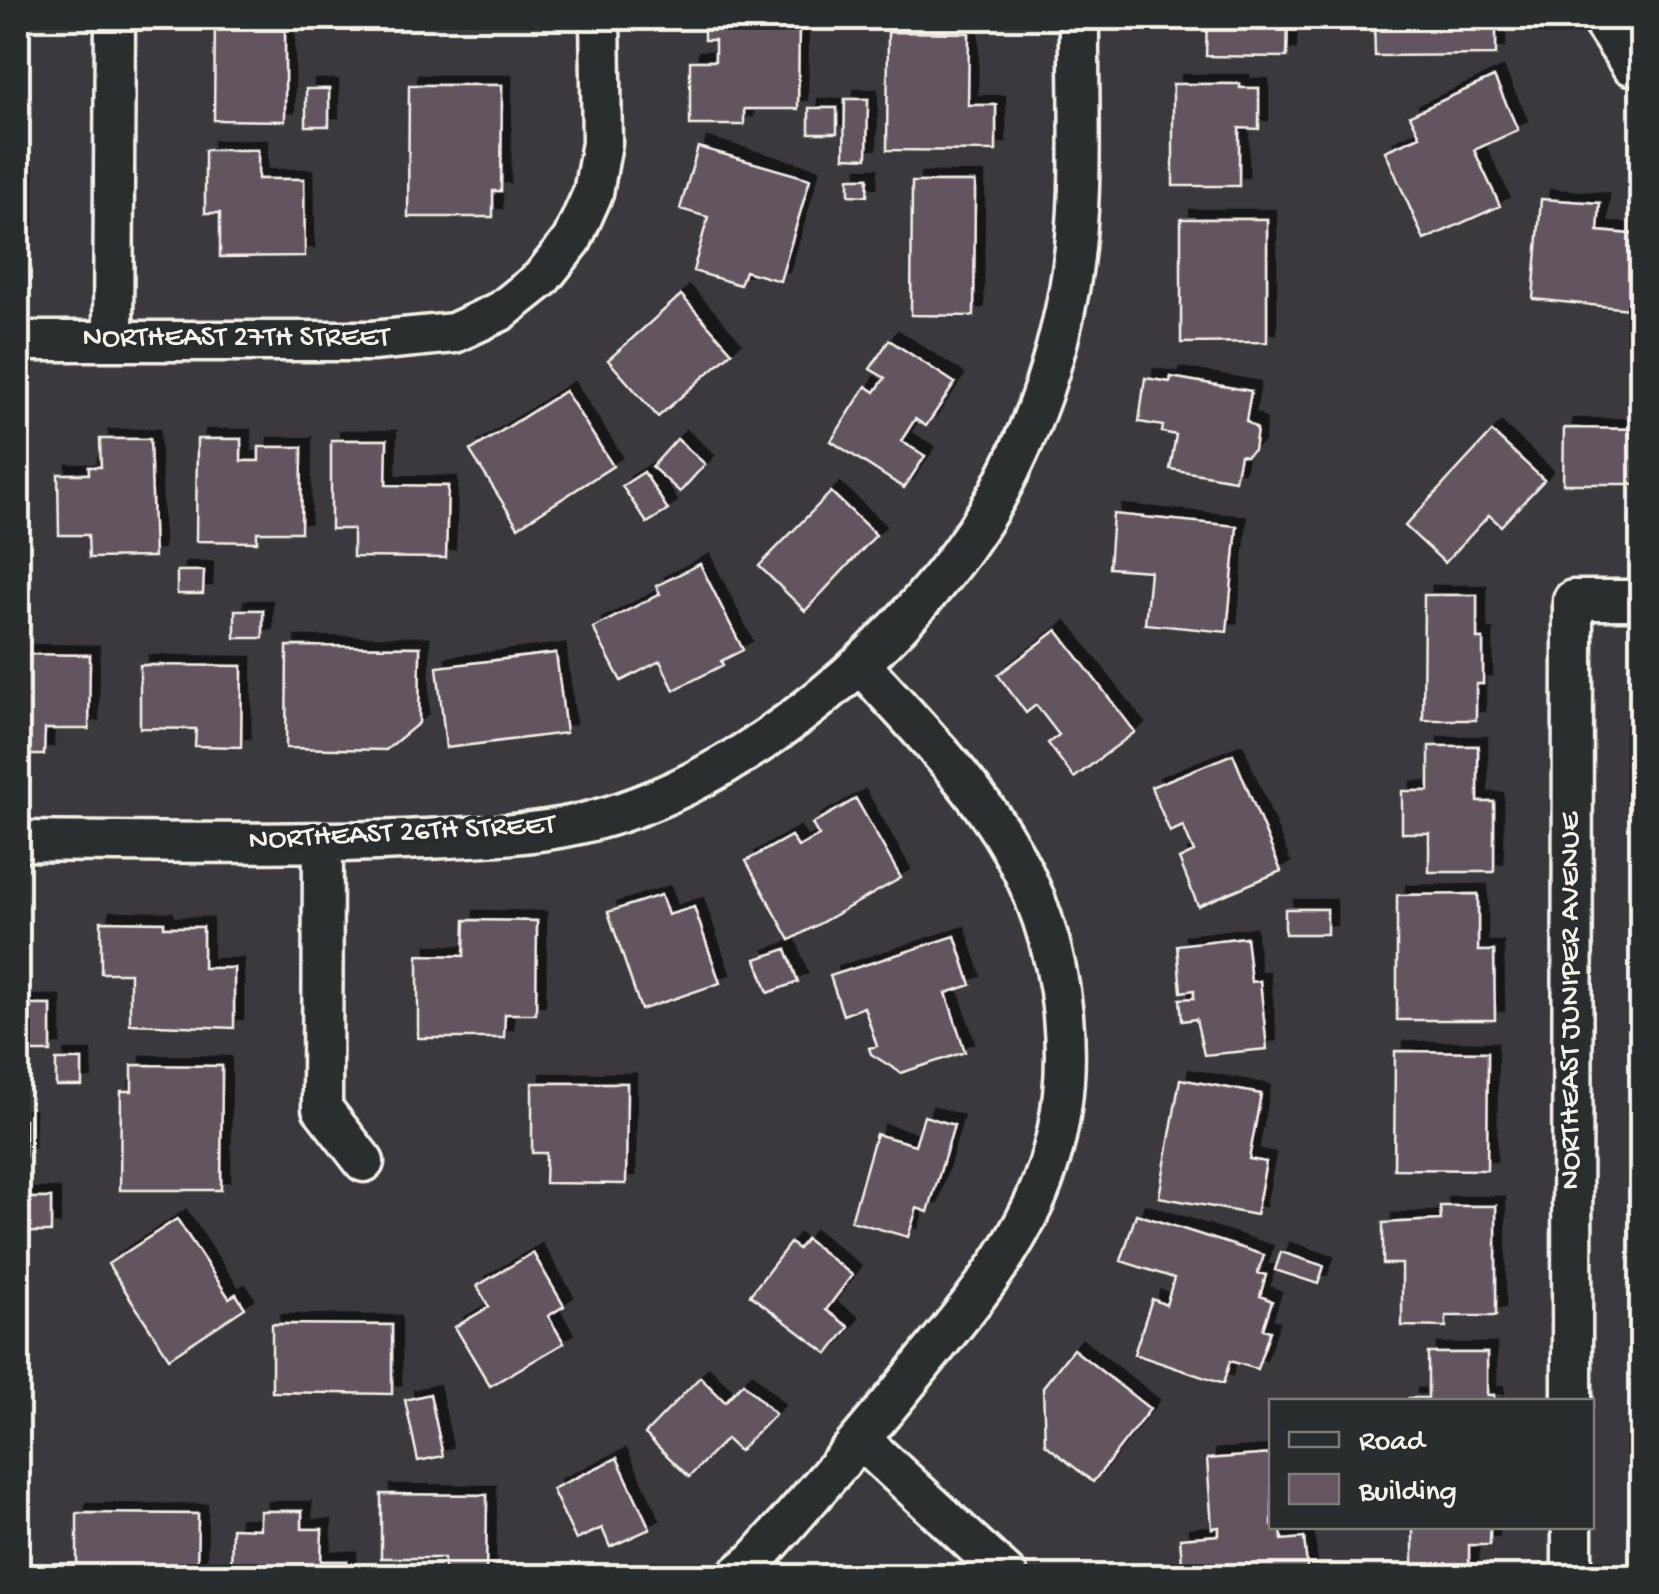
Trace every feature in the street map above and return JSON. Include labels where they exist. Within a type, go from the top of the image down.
[{"type":"street","points":[[113,339],[115,18]]},
{"type":"street","name":"NORTHEAST 27TH STREET","points":[[18,340],[372,341],[454,332],[501,311],[541,280],[572,240],[593,193],[602,143],[600,18]]},
{"type":"street","name":"NORTHEAST 26TH STREET","points":[[18,841],[322,843],[483,836],[579,824],[632,808],[684,785],[782,728],[900,626],[968,541],[997,495],[1042,395],[1069,289],[1076,235],[1079,18]]},
{"type":"street","points":[[1600,18],[1631,65]]},
{"type":"street","name":"NORTHEAST JUNIPER AVENUE","points":[[1572,1399],[1573,600],[1642,600]]},
{"type":"street","points":[[736,1576],[755,1560],[861,1440],[1011,1248],[1036,1199],[1052,1148],[1062,1094],[1064,1039],[1059,984],[1047,932],[1027,880],[1001,832],[968,788],[860,664]]},
{"type":"street","points":[[322,843],[322,1108],[364,1162]]},
{"type":"street","points":[[861,1440],[1008,1576]]},
{"type":"street","points":[[1572,1529],[1572,1576]]},
{"type":"building","points":[[215,18],[285,18],[285,121],[214,120]]},
{"type":"building","points":[[510,18],[510,21],[429,21]]},
{"type":"building","points":[[704,18],[799,18],[798,109],[744,109],[744,125],[690,125],[690,61],[715,61],[715,40],[704,40]]},
{"type":"building","points":[[1207,18],[1288,18],[1287,57],[1206,56]]},
{"type":"building","points":[[1374,18],[1496,18],[1496,55],[1375,56]]},
{"type":"building","points":[[888,32],[969,33],[968,105],[996,105],[996,151],[887,150]]},
{"type":"building","points":[[1494,77],[1518,130],[1474,150],[1500,206],[1424,240],[1385,151],[1420,136],[1410,115]]},
{"type":"building","points":[[1173,84],[1240,84],[1240,88],[1259,88],[1259,129],[1239,128],[1239,186],[1173,186]]},
{"type":"building","points":[[409,85],[502,85],[501,191],[493,191],[493,217],[408,217]]},
{"type":"building","points":[[306,89],[329,89],[329,126],[306,126]]},
{"type":"building","points":[[845,99],[868,99],[867,158],[844,157]]},
{"type":"building","points":[[809,108],[837,108],[837,133],[809,133]]},
{"type":"building","points":[[698,147],[810,179],[780,281],[745,271],[740,285],[693,271],[708,217],[680,209]]},
{"type":"building","points":[[205,150],[258,150],[258,179],[304,179],[305,256],[220,257],[220,213],[205,213]]},
{"type":"building","points":[[849,178],[868,178],[867,196],[849,195]]},
{"type":"building","points":[[912,182],[975,182],[974,316],[911,315]]},
{"type":"building","points":[[1541,199],[1600,203],[1598,231],[1642,235],[1640,310],[1533,299]]},
{"type":"building","points":[[1181,219],[1267,219],[1267,342],[1181,343]]},
{"type":"building","points":[[681,295],[732,352],[658,417],[608,360]]},
{"type":"building","points":[[889,340],[955,383],[926,426],[915,419],[901,441],[925,456],[904,488],[831,441],[866,386],[875,392],[885,378],[870,369]]},
{"type":"building","points":[[1171,377],[1251,391],[1246,421],[1257,429],[1254,450],[1240,455],[1235,480],[1170,469],[1176,435],[1162,432],[1163,426],[1139,422],[1145,378],[1170,382]]},
{"type":"building","points":[[565,391],[613,466],[518,527],[470,451]]},
{"type":"building","points":[[1564,428],[1642,429],[1642,484],[1563,484]]},
{"type":"building","points":[[1492,432],[1544,480],[1501,526],[1489,515],[1445,563],[1405,526]]},
{"type":"building","points":[[100,439],[150,439],[154,557],[89,558],[88,535],[59,535],[58,474],[89,474],[89,467],[101,467]]},
{"type":"building","points":[[197,439],[241,439],[241,461],[259,461],[259,447],[302,447],[301,532],[257,532],[257,542],[196,541]]},
{"type":"building","points":[[677,439],[705,464],[680,492],[652,467]]},
{"type":"building","points":[[331,440],[387,440],[386,485],[448,486],[446,558],[353,557],[353,529],[331,529]]},
{"type":"building","points":[[644,472],[668,510],[647,523],[622,486]]},
{"type":"building","points":[[831,492],[876,535],[805,611],[759,566]]},
{"type":"building","points":[[1113,514],[1237,526],[1227,632],[1145,624],[1150,571],[1109,568]]},
{"type":"building","points":[[700,564],[743,650],[674,690],[660,661],[621,681],[593,628],[660,594],[656,586]]},
{"type":"building","points":[[177,571],[204,571],[203,594],[177,594]]},
{"type":"building","points":[[1424,595],[1477,595],[1477,639],[1483,639],[1483,684],[1476,684],[1476,720],[1423,720]]},
{"type":"building","points":[[235,610],[263,610],[263,638],[235,638]]},
{"type":"building","points":[[1057,630],[1135,732],[1074,778],[1048,743],[1059,735],[1036,705],[1026,713],[998,675]]},
{"type":"building","points":[[287,646],[420,647],[419,723],[386,750],[286,748]]},
{"type":"building","points":[[556,653],[566,733],[446,748],[437,667]]},
{"type":"building","points":[[18,654],[90,655],[89,729],[45,729],[44,755],[18,755]]},
{"type":"building","points":[[140,665],[242,666],[241,747],[195,746],[196,729],[140,728]]},
{"type":"building","points":[[1429,746],[1478,746],[1478,802],[1494,802],[1494,872],[1429,872],[1429,833],[1402,833],[1402,791],[1429,791]]},
{"type":"building","points":[[1233,754],[1281,871],[1198,906],[1179,859],[1194,852],[1183,826],[1170,832],[1151,787]]},
{"type":"building","points":[[856,799],[901,878],[790,940],[746,861],[791,836],[798,847],[819,836],[812,824]]},
{"type":"building","points":[[1478,894],[1478,951],[1494,951],[1495,1020],[1397,1020],[1397,895]]},
{"type":"building","points":[[661,895],[668,915],[694,907],[720,983],[641,1010],[608,912]]},
{"type":"building","points":[[1285,909],[1327,909],[1327,934],[1285,934]]},
{"type":"building","points":[[465,920],[537,921],[536,1014],[505,1014],[504,1038],[418,1038],[418,955],[464,956]]},
{"type":"building","points":[[101,921],[203,927],[203,968],[234,968],[234,1028],[130,1024],[130,973],[101,973]]},
{"type":"building","points":[[955,936],[971,985],[946,993],[965,1052],[901,1073],[871,1054],[869,1048],[877,1046],[864,1007],[843,1015],[830,976]]},
{"type":"building","points":[[1246,937],[1251,982],[1260,981],[1267,1049],[1204,1055],[1196,1019],[1182,1021],[1180,999],[1194,998],[1194,990],[1181,992],[1177,945]]},
{"type":"building","points":[[786,949],[798,982],[768,993],[756,959]]},
{"type":"building","points":[[21,1005],[51,1005],[51,1052],[21,1052]]},
{"type":"building","points":[[1395,1051],[1488,1052],[1487,1170],[1394,1169]]},
{"type":"building","points":[[56,1060],[82,1060],[82,1086],[56,1086]]},
{"type":"building","points":[[132,1065],[222,1066],[221,1190],[120,1190],[121,1091],[132,1091]]},
{"type":"building","points":[[1180,1079],[1261,1094],[1249,1159],[1266,1162],[1256,1215],[1159,1197]]},
{"type":"building","points":[[532,1083],[627,1083],[626,1184],[545,1183],[546,1153],[532,1153]]},
{"type":"building","points":[[924,1116],[954,1125],[928,1212],[917,1208],[908,1237],[851,1221],[876,1134],[915,1145]]},
{"type":"building","points":[[18,1119],[25,1119],[25,1156],[18,1156]]},
{"type":"building","points":[[23,1198],[51,1198],[51,1232],[23,1232]]},
{"type":"building","points":[[1440,1206],[1496,1206],[1496,1316],[1446,1316],[1446,1327],[1402,1326],[1402,1264],[1383,1264],[1383,1223],[1441,1220]]},
{"type":"building","points":[[1136,1214],[1264,1255],[1258,1273],[1266,1275],[1260,1296],[1272,1301],[1263,1329],[1270,1331],[1257,1369],[1230,1361],[1223,1384],[1134,1354],[1152,1299],[1166,1305],[1174,1278],[1121,1261]]},
{"type":"building","points":[[177,1219],[229,1298],[236,1294],[245,1308],[169,1358],[108,1264]]},
{"type":"building","points":[[806,1239],[852,1275],[826,1310],[849,1327],[828,1354],[750,1295],[790,1243],[798,1249]]},
{"type":"building","points":[[1281,1252],[1324,1266],[1318,1284],[1275,1270]]},
{"type":"building","points":[[533,1253],[564,1306],[548,1316],[564,1343],[490,1386],[455,1327],[489,1307],[477,1286]]},
{"type":"building","points":[[272,1324],[392,1325],[392,1394],[272,1392]]},
{"type":"building","points":[[1073,1349],[1150,1409],[1093,1482],[1045,1444],[1043,1387]]},
{"type":"building","points":[[1428,1353],[1487,1353],[1487,1395],[1494,1395],[1495,1399],[1409,1399],[1428,1398]]},
{"type":"building","points":[[700,1377],[725,1402],[743,1383],[775,1414],[739,1451],[726,1439],[689,1477],[645,1434]]},
{"type":"building","points":[[430,1394],[443,1456],[418,1461],[405,1400]]},
{"type":"building","points":[[1269,1454],[1269,1529],[1281,1529],[1282,1540],[1304,1538],[1308,1576],[1183,1576],[1180,1538],[1219,1535],[1219,1527],[1212,1528],[1207,1459]]},
{"type":"building","points":[[617,1458],[650,1529],[610,1547],[602,1528],[576,1540],[552,1489]]},
{"type":"building","points":[[381,1494],[487,1495],[486,1576],[444,1576],[444,1558],[381,1558]]},
{"type":"building","points":[[260,1511],[302,1511],[302,1529],[322,1529],[321,1561],[347,1561],[347,1576],[231,1576],[232,1528],[260,1529]]},
{"type":"building","points":[[77,1513],[198,1514],[197,1576],[77,1576]]},
{"type":"building","points":[[1413,1529],[1490,1529],[1490,1545],[1469,1545],[1469,1576],[1413,1576]]}]
